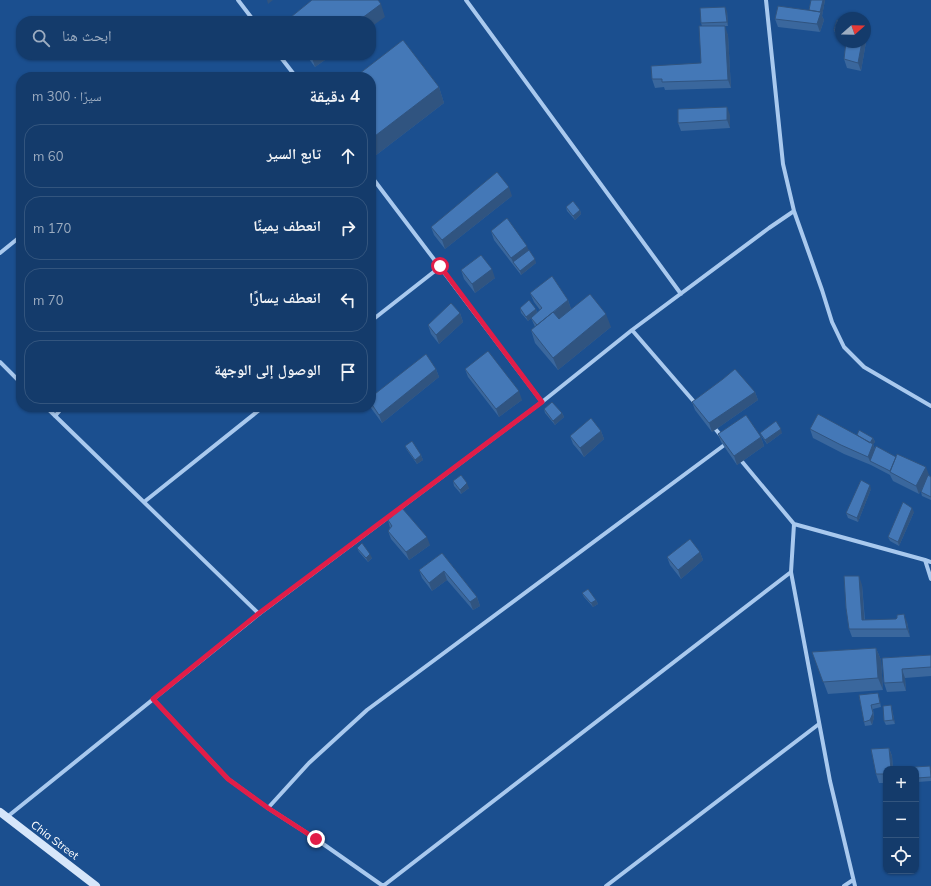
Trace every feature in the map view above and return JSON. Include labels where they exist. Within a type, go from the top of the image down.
[{"type":"main road","name":"Chia Street","points":[[3,815],[96,886]]},
{"type":"street","points":[[238,0],[250,16]]},
{"type":"street","points":[[466,0],[681,294]]},
{"type":"street","points":[[766,0],[783,164],[794,211],[832,322],[844,347],[864,367],[931,406]]},
{"type":"street","points":[[283,60],[292,72]]},
{"type":"street","points":[[376,183],[542,402]]},
{"type":"street","points":[[3,815],[153,699],[258,614],[542,402],[632,330],[794,211]]},
{"type":"street","points":[[0,253],[16,240]]},
{"type":"street","points":[[376,317],[440,266]]},
{"type":"street","points":[[632,330],[697,407]]},
{"type":"street","points":[[0,362],[16,378]]},
{"type":"street","points":[[51,412],[258,614]]},
{"type":"street","points":[[55,416],[59,412]]},
{"type":"street","points":[[144,502],[257,412]]},
{"type":"street","points":[[707,419],[732,449]]},
{"type":"street","points":[[268,808],[309,763],[367,710],[727,443]]},
{"type":"street","points":[[736,454],[794,524],[931,562]]},
{"type":"street","points":[[794,524],[791,572],[830,781],[855,886]]},
{"type":"street","points":[[925,560],[931,580]]},
{"type":"street","points":[[153,699],[228,779],[383,886],[791,572]]},
{"type":"street","points":[[606,886],[819,724]]},
{"type":"street","points":[[844,886],[853,880]]},
{"type":"building","points":[[312,0],[378,0],[381,4],[365,16],[292,16]]},
{"type":"building","points":[[811,0],[823,0],[820,12],[809,10]]},
{"type":"building","points":[[778,6],[821,12],[817,24],[775,19]]},
{"type":"building","points":[[725,7],[727,22],[701,23],[700,8]]},
{"type":"building","points":[[699,26],[725,26],[728,80],[662,82],[662,79],[652,79],[651,66],[701,63]]},
{"type":"building","points":[[403,40],[439,87],[376,135],[376,72],[361,72]]},
{"type":"building","points":[[845,48],[861,48],[858,63],[844,59]]},
{"type":"building","points":[[727,107],[727,120],[678,123],[678,109]]},
{"type":"building","points":[[497,172],[509,187],[442,240],[431,227]]},
{"type":"building","points":[[573,201],[580,210],[573,216],[566,207]]},
{"type":"building","points":[[507,218],[527,246],[511,258],[491,231]]},
{"type":"building","points":[[529,250],[535,259],[520,271],[513,262]]},
{"type":"building","points":[[481,255],[492,269],[472,284],[461,270]]},
{"type":"building","points":[[552,276],[568,300],[537,325],[531,318],[542,308],[530,293]]},
{"type":"building","points":[[590,294],[606,314],[553,358],[531,330],[553,312],[559,319]]},
{"type":"building","points":[[529,300],[536,309],[526,317],[520,308]]},
{"type":"building","points":[[451,303],[460,313],[436,335],[428,325]]},
{"type":"building","points":[[488,351],[519,391],[496,409],[465,369]]},
{"type":"building","points":[[426,354],[436,369],[379,415],[376,410],[376,393]]},
{"type":"building","points":[[735,369],[755,392],[709,423],[692,402]]},
{"type":"building","points":[[552,402],[562,413],[553,421],[544,409]]},
{"type":"building","points":[[818,414],[873,444],[868,457],[810,429]]},
{"type":"building","points":[[746,415],[761,437],[734,456],[718,434]]},
{"type":"building","points":[[591,418],[601,431],[580,448],[570,436]]},
{"type":"building","points":[[776,421],[781,429],[765,440],[760,433]]},
{"type":"building","points":[[859,430],[873,438],[870,443],[857,435]]},
{"type":"building","points":[[412,441],[421,455],[415,460],[405,446]]},
{"type":"building","points":[[876,446],[896,457],[890,471],[870,461]]},
{"type":"building","points":[[897,454],[926,467],[916,486],[890,472]]},
{"type":"building","points":[[461,475],[467,483],[460,490],[453,481]]},
{"type":"building","points":[[928,475],[931,477],[931,497],[921,492]]},
{"type":"building","points":[[861,480],[870,485],[857,518],[846,513]]},
{"type":"building","points":[[903,502],[912,508],[898,542],[888,537]]},
{"type":"building","points":[[402,508],[427,537],[406,552],[388,531],[392,526],[388,520]]},
{"type":"building","points":[[690,539],[700,552],[678,570],[667,557]]},
{"type":"building","points":[[362,543],[370,554],[366,558],[357,548]]},
{"type":"building","points":[[442,553],[477,597],[470,602],[444,571],[429,583],[419,570]]},
{"type":"building","points":[[844,576],[859,576],[862,620],[896,619],[897,615],[904,614],[907,629],[849,629]]},
{"type":"building","points":[[588,589],[596,600],[591,603],[582,593]]},
{"type":"building","points":[[876,648],[878,678],[823,682],[812,652]]},
{"type":"building","points":[[931,655],[931,667],[902,669],[903,682],[884,683],[882,658]]},
{"type":"building","points":[[878,693],[880,703],[871,705],[873,713],[870,720],[864,722],[859,695]]},
{"type":"building","points":[[891,705],[893,720],[884,721],[883,706]]},
{"type":"building","points":[[889,748],[891,766],[883,766],[883,774],[876,774],[871,749]]},
{"type":"building","points":[[930,766],[931,777],[919,778],[919,767]]},
{"type":"route","points":[[316,839],[268,808],[228,779],[153,699],[258,614],[542,402],[440,266]]}]
